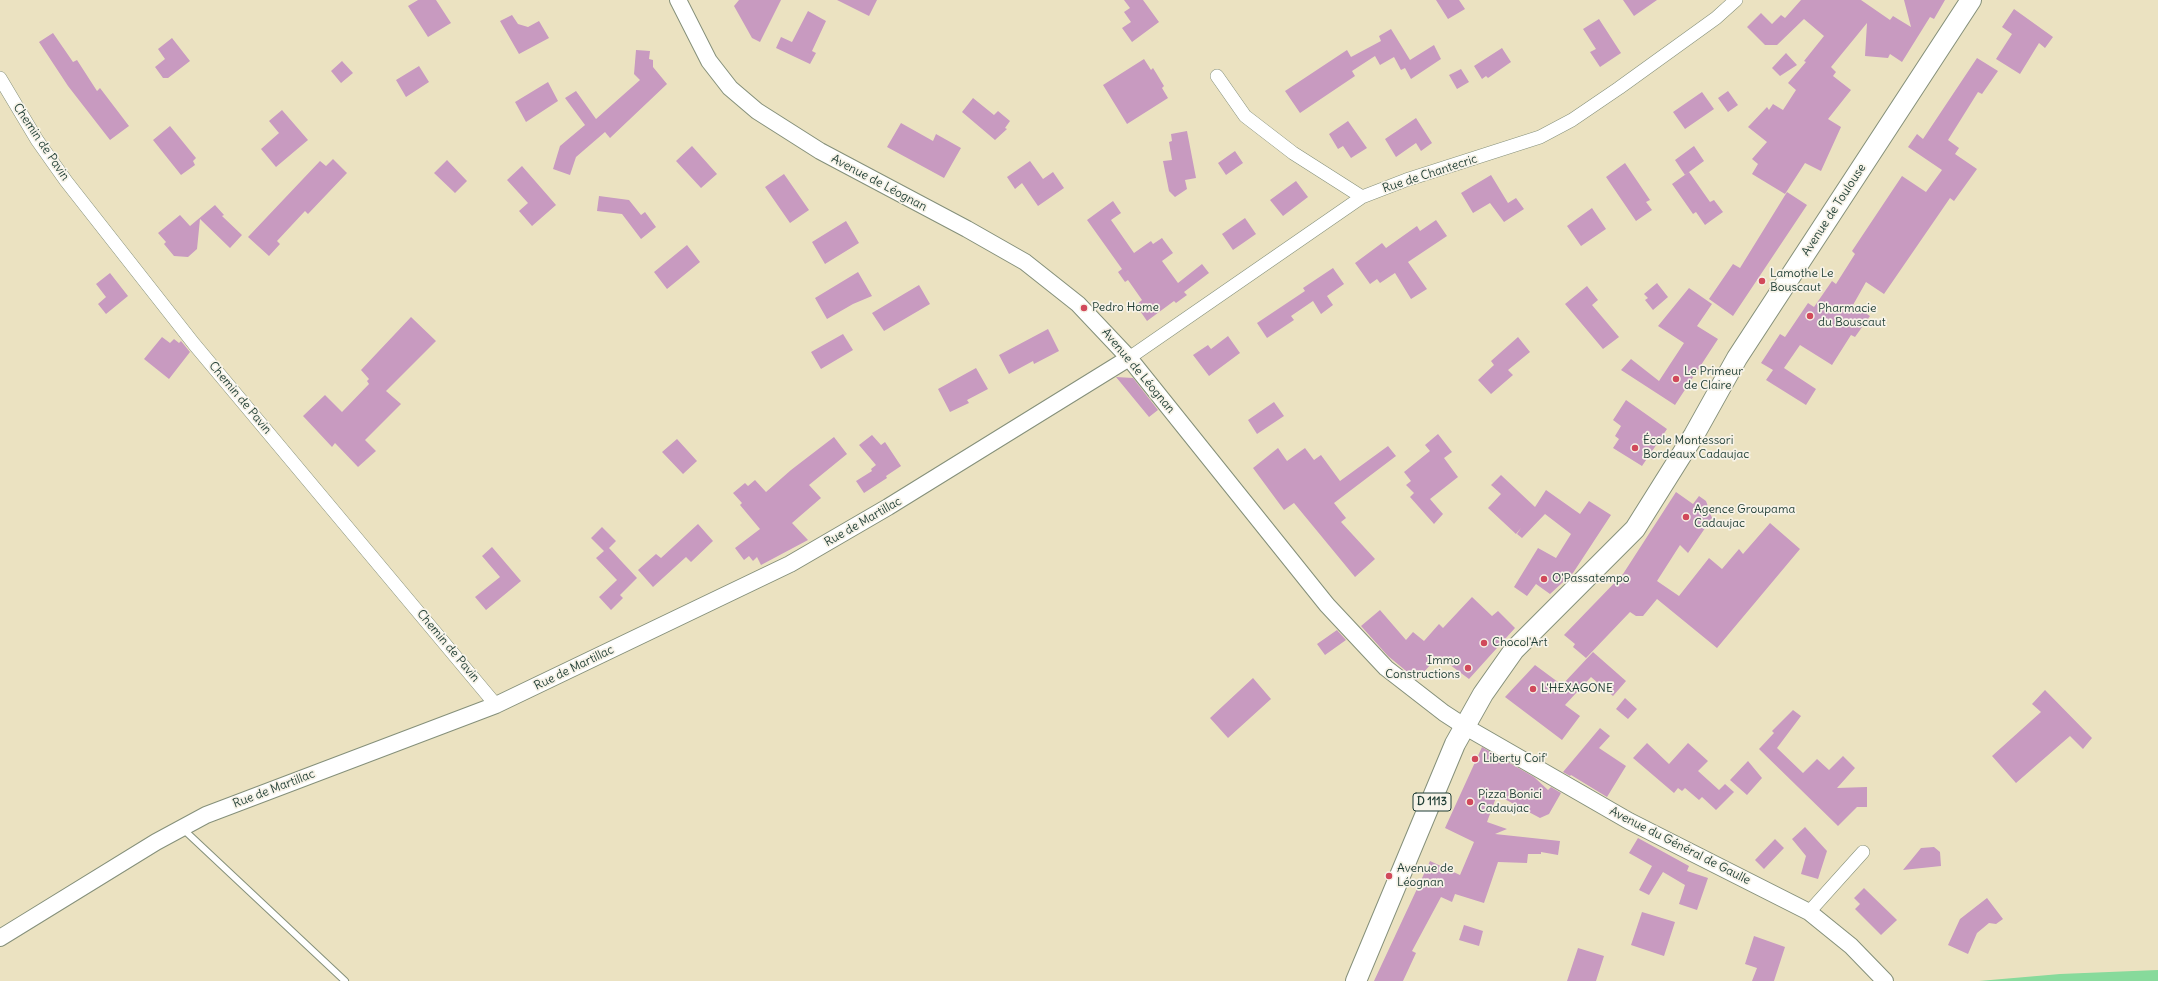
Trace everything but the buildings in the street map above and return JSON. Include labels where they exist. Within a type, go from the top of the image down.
[{"type":"main road","name":"Avenue de Toulouse","points":[[1356,981],[1401,878],[1464,726],[1483,694],[1514,650],[1635,529],[1691,441],[1737,358],[1970,0]]},
{"type":"street","name":"Avenue de Léognan","points":[[678,0],[709,61],[730,88],[757,110],[820,151],[1025,262],[1078,304],[1129,358],[1327,605],[1386,668],[1444,713],[1464,726]]},
{"type":"street","name":"Rue de Chantecric","points":[[1129,358],[1362,197],[1406,180],[1540,136],[1566,123],[1619,88],[1716,18],[1736,0]]},
{"type":"street","points":[[1217,76],[1245,116],[1293,153],[1362,197]]},
{"type":"street","name":"Chemin de Pavin","points":[[0,78],[36,140],[66,181],[194,344],[496,705]]},
{"type":"street","name":"Rue de Martillac","points":[[0,938],[182,828],[213,812],[496,705],[790,564],[888,507],[1129,358]]},
{"type":"street","name":"Avenue du Général de Gaulle","points":[[1464,726],[1630,821],[1809,912],[1852,946],[1885,981]]},
{"type":"street","points":[[1809,912],[1863,852]]},
{"type":"lane","points":[[182,828],[345,981]]},
{"type":"green space","points":[[2158,970],[2158,981],[1979,981],[2060,974]]},
{"type":"place","name":"Lamothe Le Bouscaut","points":[[1762,281]]},
{"type":"place","name":"Pedro Home","points":[[1084,308]]},
{"type":"place","name":"Pharmacie du Bouscaut","points":[[1810,316]]},
{"type":"place","name":"Le Primeur de Claire","points":[[1676,379]]},
{"type":"place","name":"École Montessori Bordeaux Cadaujac","points":[[1635,448]]},
{"type":"place","name":"Agence Groupama Cadaujac","points":[[1686,517]]},
{"type":"place","name":"O'Passatempo","points":[[1544,579]]},
{"type":"place","name":"Chocol'Art","points":[[1484,643]]},
{"type":"place","name":"Immo Constructions","points":[[1468,668]]},
{"type":"place","name":"L'HEXAGONE","points":[[1533,689]]},
{"type":"place","name":"Liberty Coif'","points":[[1475,759]]},
{"type":"place","name":"Pizza Bonici Cadaujac","points":[[1470,802]]},
{"type":"place","name":"Avenue de Léognan","points":[[1389,876]]}]
